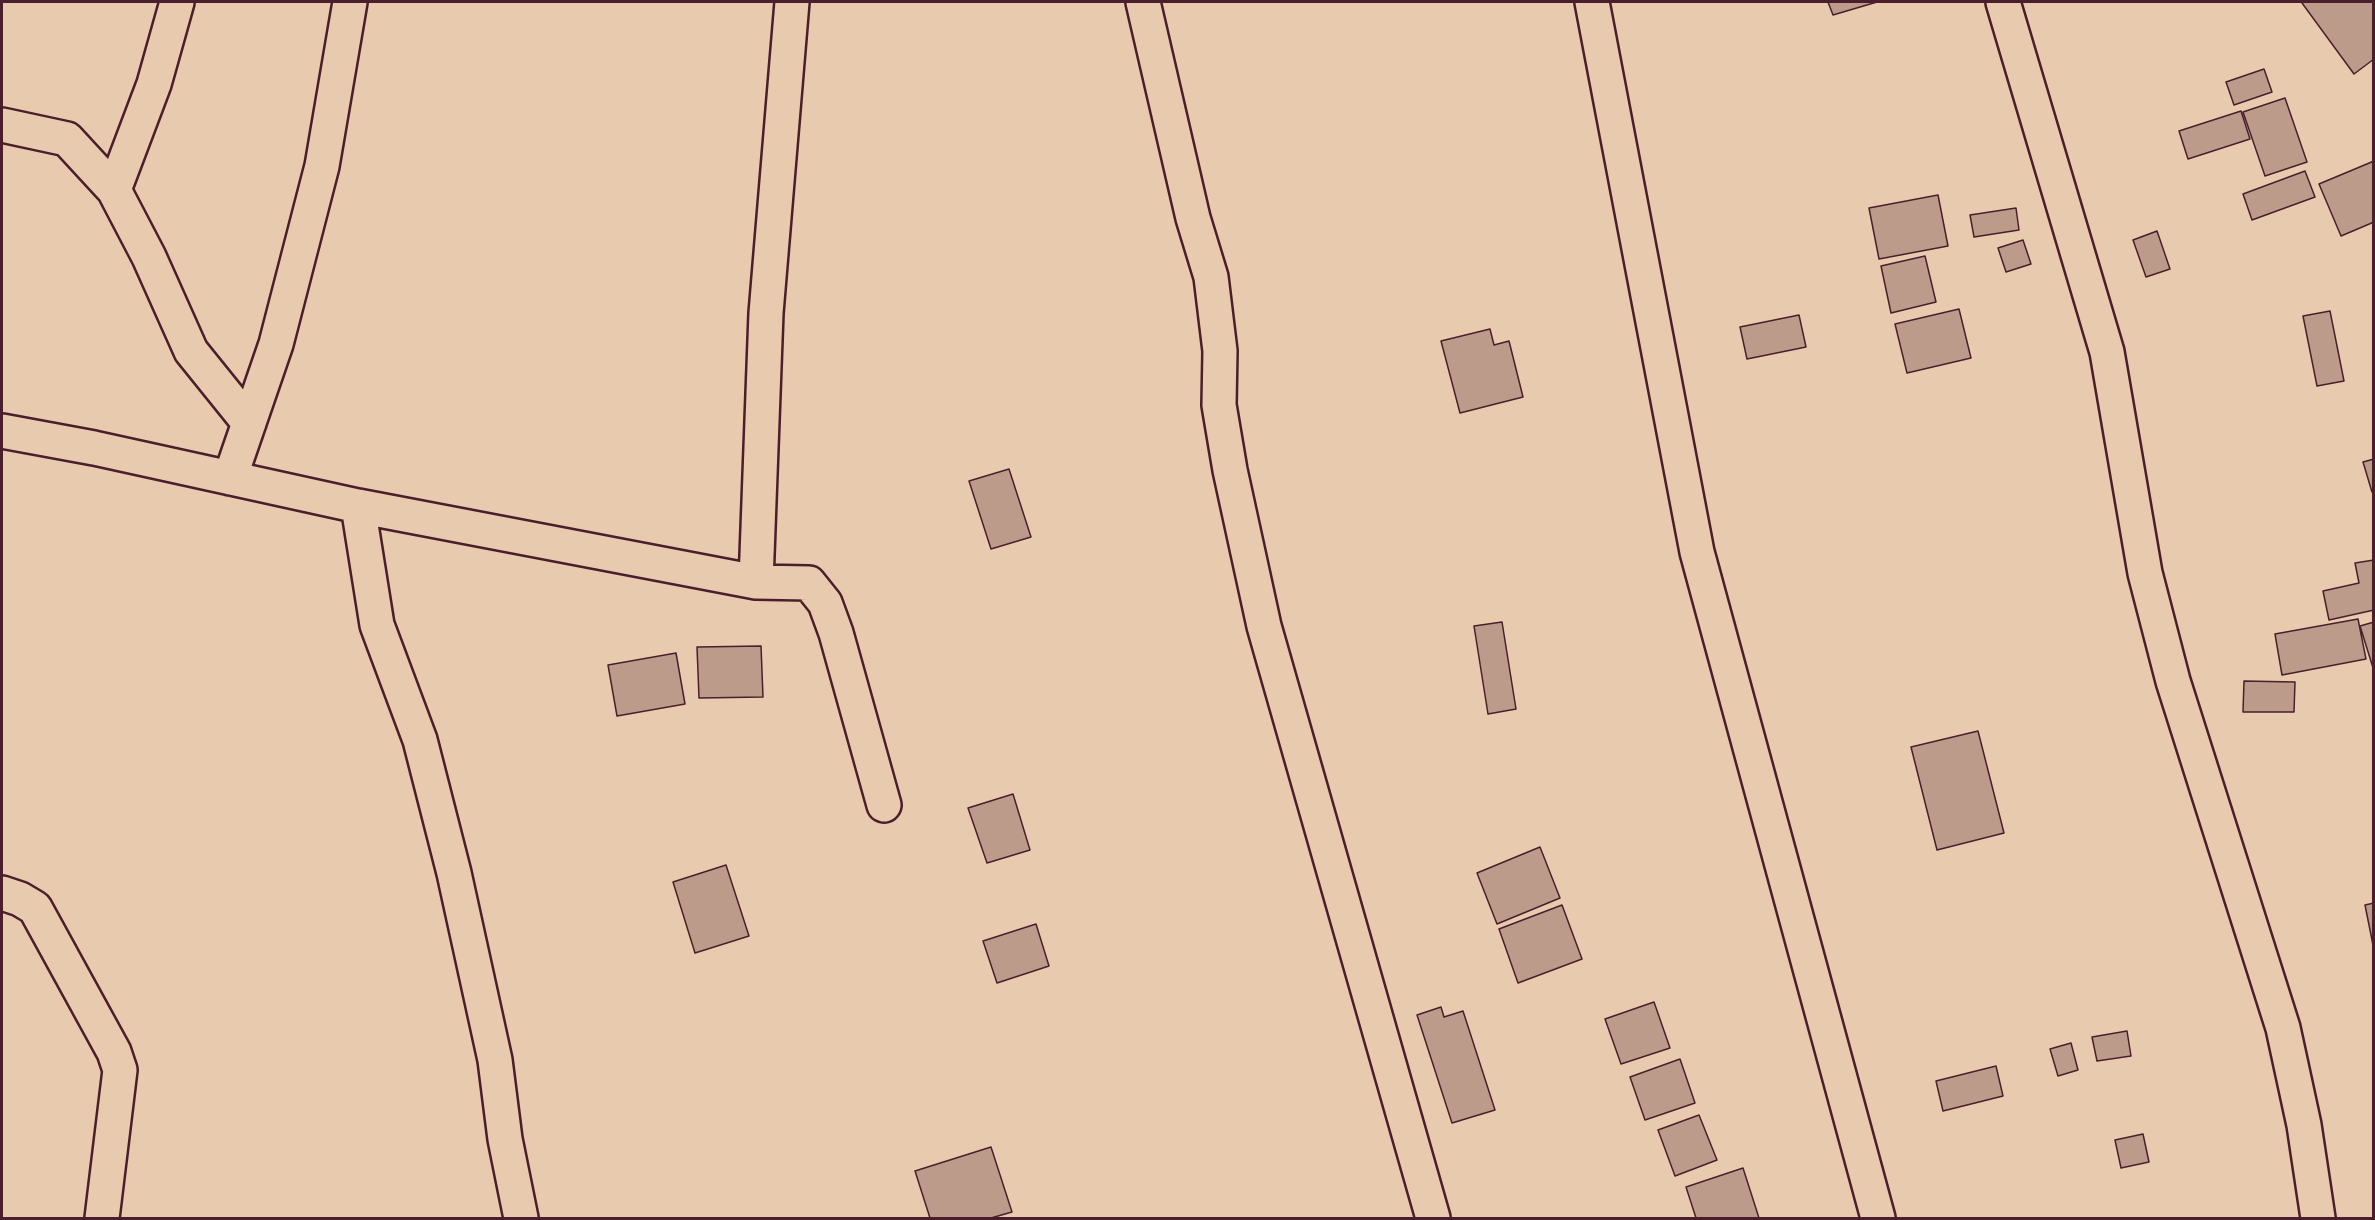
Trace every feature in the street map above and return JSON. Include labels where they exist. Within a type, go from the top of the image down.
[{"type":"street","points":[[114,190],[154,84],[177,2]]},
{"type":"street","points":[[230,478],[276,344],[322,166],[350,2]]},
{"type":"street","points":[[756,582],[766,313],[792,2]]},
{"type":"street","points":[[1143,2],[1193,218],[1211,277],[1220,351],[1219,405],[1230,470],[1264,626],[1433,1218]]},
{"type":"street","points":[[1592,2],[1697,552],[1878,1218]]},
{"type":"street","points":[[2003,2],[2107,352],[2145,573],[2173,681],[2283,1028],[2304,1125],[2318,1218]]},
{"type":"street","points":[[2,125],[67,140],[114,190],[149,256],[191,351],[249,423]]},
{"type":"street","points":[[2,431],[94,448],[358,506],[756,582],[809,583],[825,603],[836,633],[884,805]]},
{"type":"street","points":[[358,506],[377,625],[420,740],[454,873],[495,1060],[505,1139],[521,1218]]},
{"type":"street","points":[[2,893],[20,899],[35,908],[114,1052],[120,1070],[102,1218]]},
{"type":"building","points":[[1828,2],[1877,2],[1833,15]]},
{"type":"building","points":[[2374,2],[2374,59],[2354,74],[2302,3]]},
{"type":"building","points":[[2264,69],[2272,92],[2234,105],[2226,82]]},
{"type":"building","points":[[2285,98],[2307,162],[2265,176],[2243,112]]},
{"type":"building","points":[[2241,111],[2250,139],[2188,159],[2179,131]]},
{"type":"building","points":[[2374,161],[2374,222],[2341,236],[2319,184]]},
{"type":"building","points":[[2305,171],[2315,197],[2252,220],[2243,194]]},
{"type":"building","points":[[1938,195],[1948,246],[1879,259],[1869,208]]},
{"type":"building","points":[[2016,208],[2019,230],[1974,237],[1970,215]]},
{"type":"building","points":[[2157,231],[2170,269],[2146,277],[2133,240]]},
{"type":"building","points":[[2023,240],[2031,264],[2006,272],[1998,248]]},
{"type":"building","points":[[1925,256],[1936,302],[1891,313],[1881,266]]},
{"type":"building","points":[[1959,309],[1971,358],[1907,373],[1895,324]]},
{"type":"building","points":[[2330,311],[2344,381],[2317,386],[2303,316]]},
{"type":"building","points":[[1799,315],[1806,347],[1747,359],[1740,327]]},
{"type":"building","points":[[1490,329],[1494,345],[1509,341],[1523,397],[1460,413],[1441,341]]},
{"type":"building","points":[[2374,459],[2374,491],[2372,492],[2363,462]]},
{"type":"building","points":[[1009,469],[1031,537],[991,549],[969,481]]},
{"type":"building","points":[[2374,560],[2374,610],[2329,620],[2323,591],[2359,583],[2355,563]]},
{"type":"building","points":[[2358,619],[2366,659],[2282,675],[2275,634]]},
{"type":"building","points":[[1502,622],[1516,709],[1488,714],[1474,626]]},
{"type":"building","points":[[2374,622],[2374,671],[2360,626]]},
{"type":"building","points":[[761,646],[763,697],[699,698],[697,647]]},
{"type":"building","points":[[676,653],[685,704],[617,716],[608,665]]},
{"type":"building","points":[[2244,681],[2295,682],[2294,712],[2243,712]]},
{"type":"building","points":[[1978,731],[2004,833],[1937,850],[1911,747]]},
{"type":"building","points":[[1013,794],[1030,850],[987,863],[968,808]]},
{"type":"building","points":[[1540,847],[1560,898],[1497,924],[1477,873]]},
{"type":"building","points":[[726,865],[749,936],[695,953],[673,882]]},
{"type":"building","points":[[2374,903],[2374,950],[2365,905]]},
{"type":"building","points":[[1562,905],[1582,959],[1518,983],[1499,929]]},
{"type":"building","points":[[1036,924],[1049,966],[997,983],[983,941]]},
{"type":"building","points":[[1654,1002],[1670,1048],[1621,1064],[1605,1019]]},
{"type":"building","points":[[1441,1007],[1444,1017],[1463,1011],[1495,1110],[1452,1123],[1417,1015]]},
{"type":"building","points":[[2127,1031],[2131,1056],[2097,1061],[2092,1037]]},
{"type":"building","points":[[2071,1043],[2078,1070],[2058,1076],[2050,1049]]},
{"type":"building","points":[[1680,1059],[1695,1103],[1645,1120],[1630,1077]]},
{"type":"building","points":[[1996,1066],[2003,1096],[1943,1111],[1936,1081]]},
{"type":"building","points":[[1699,1115],[1717,1160],[1675,1176],[1658,1130]]},
{"type":"building","points":[[2143,1134],[2149,1162],[2121,1168],[2115,1140]]},
{"type":"building","points":[[991,1147],[1012,1212],[991,1218],[930,1218],[915,1171]]},
{"type":"building","points":[[1743,1168],[1759,1218],[1696,1218],[1686,1187]]}]
